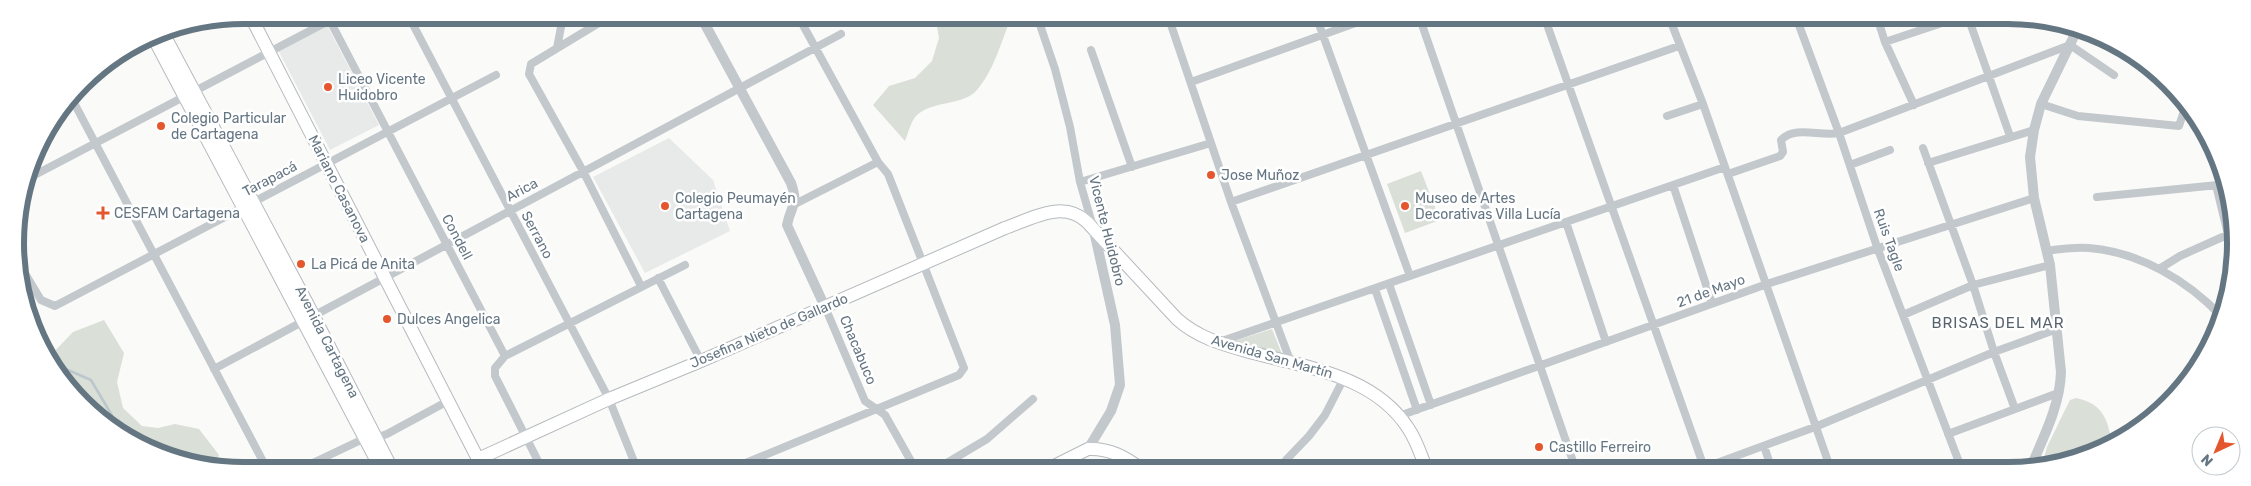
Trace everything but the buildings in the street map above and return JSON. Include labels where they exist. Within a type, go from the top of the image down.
[{"type":"main road","name":"Mariano Casanova","points":[[255,24],[479,462]]},
{"type":"main road","name":"Avenida Cartagena","points":[[165,38],[189,93],[248,204],[314,315],[371,439],[378,462]]},
{"type":"main road","name":"Avenida Cartagena","points":[[156,41],[189,93]]},
{"type":"main road","name":"Avenida Cartagena","points":[[248,204],[302,322],[371,439],[387,462]]},
{"type":"main road","name":"Josefina Nieto de Gallardo","points":[[483,462],[525,438],[609,399],[701,362],[1005,228],[1046,213],[1063,210]]},
{"type":"main road","name":"Avenida San Martín","points":[[1063,210],[1082,217],[1177,319],[1191,330],[1217,342],[1344,378],[1371,392],[1399,416],[1413,436],[1424,462]]},
{"type":"main road","points":[[1061,462],[1088,448],[1118,453],[1131,462]]},
{"type":"street","points":[[34,175],[317,24]]},
{"type":"street","name":"Condell","points":[[331,24],[505,356]]},
{"type":"street","name":"Serrano","points":[[413,24],[609,399],[634,462]]},
{"type":"street","points":[[557,48],[560,24]]},
{"type":"street","points":[[597,24],[531,64],[529,74],[584,171],[641,286]]},
{"type":"street","points":[[704,24],[791,183],[795,204],[878,162]]},
{"type":"street","points":[[750,462],[963,373],[964,368],[888,174],[878,162],[803,24]]},
{"type":"street","name":"Vicente Huidobro","points":[[1040,24],[1055,69],[1070,127],[1080,182],[1094,231],[1115,325],[1120,385],[1111,411],[1088,448]]},
{"type":"street","points":[[1171,24],[1232,202],[1292,364]]},
{"type":"street","points":[[1319,24],[1410,276]]},
{"type":"street","points":[[1191,82],[1352,24]]},
{"type":"street","points":[[1422,24],[1573,462]]},
{"type":"street","points":[[1547,24],[1612,206],[1700,462]]},
{"type":"street","points":[[1672,24],[1703,104],[1828,462]]},
{"type":"street","name":"Ruis Tagle","points":[[1799,24],[1850,165],[1877,247],[1926,380],[1959,462]]},
{"type":"street","points":[[1879,24],[1885,42],[1914,104]]},
{"type":"street","points":[[1885,42],[1939,24]]},
{"type":"street","points":[[1970,24],[2010,136]]},
{"type":"street","name":"Arica","points":[[214,369],[841,34]]},
{"type":"street","points":[[2034,460],[2048,428],[2058,393],[2061,372],[2050,265],[2034,198],[2030,157],[2034,130],[2041,104],[2075,34]]},
{"type":"street","points":[[1217,342],[1276,324],[1672,185],[1780,156],[1783,150],[1781,140],[1791,134],[1804,132],[1827,135],[1839,134],[2070,45]]},
{"type":"street","points":[[2070,45],[2114,75]]},
{"type":"street","points":[[1232,202],[1679,46]]},
{"type":"street","points":[[1091,50],[1132,167]]},
{"type":"street","name":"Tarapacá","points":[[27,276],[41,300],[55,306],[496,75]]},
{"type":"street","points":[[74,103],[263,462]]},
{"type":"street","points":[[1667,116],[1703,104]]},
{"type":"street","points":[[2041,104],[2078,116],[2179,126],[2184,112]]},
{"type":"street","points":[[1928,163],[2034,130]]},
{"type":"street","points":[[1080,182],[1211,143]]},
{"type":"street","points":[[1923,148],[1952,224],[1994,352],[2015,409]]},
{"type":"street","points":[[1850,165],[1890,150]]},
{"type":"street","points":[[1672,185],[1712,304]]},
{"type":"street","points":[[2159,269],[2180,256],[2227,235],[2216,185]]},
{"type":"street","points":[[2097,196],[2220,185]]},
{"type":"street","name":"21 de Mayo","points":[[1399,416],[1767,284],[2034,198]]},
{"type":"street","name":"Chacabuco","points":[[795,204],[791,209],[787,225],[865,401],[884,415],[911,462]]},
{"type":"street","points":[[1566,222],[1606,342]]},
{"type":"street","points":[[2046,251],[2088,248],[2134,258],[2159,269],[2190,288],[2216,312]]},
{"type":"street","points":[[538,462],[494,376],[495,368],[505,356],[685,265]]},
{"type":"street","points":[[1903,315],[1973,285],[2050,265]]},
{"type":"street","points":[[658,278],[701,362]]},
{"type":"street","points":[[1389,284],[1431,405]]},
{"type":"street","points":[[1374,289],[1417,410]]},
{"type":"street","points":[[1721,462],[1815,427],[1994,352],[2057,329]]},
{"type":"street","points":[[1286,462],[1325,415],[1344,378]]},
{"type":"street","points":[[1948,434],[2058,393]]},
{"type":"street","points":[[948,461],[987,439],[1033,400]]},
{"type":"street","points":[[314,462],[359,440],[371,439],[448,401]]},
{"type":"street","points":[[1764,446],[1769,462]]},
{"type":"shaded area","points":[[936,24],[1009,24],[988,75],[976,91],[963,99],[930,107],[923,111],[914,118],[905,141],[873,105],[889,86],[915,78],[932,61],[939,38]]},
{"type":"shaded area","name":"Liceo Vicente Huidobro","points":[[327,25],[379,125],[330,150],[278,50]]},
{"type":"shaded area","name":"Colegio Peumayén Cartagena","points":[[669,138],[713,180],[730,231],[645,273],[593,177]]},
{"type":"shaded area","points":[[1421,171],[1440,220],[1405,233],[1387,184]]},
{"type":"shaded area","points":[[104,320],[124,353],[117,382],[123,408],[142,426],[158,428],[175,424],[199,429],[219,455],[217,460],[186,455],[159,446],[133,433],[98,408],[78,388],[53,353],[73,332]]},
{"type":"shaded area","points":[[1272,329],[1284,359],[1228,343]]},
{"type":"shaded area","points":[[2076,398],[2093,404],[2099,409],[2109,428],[2111,437],[2078,451],[2044,459],[2047,447],[2070,400]]},
{"type":"waterway","points":[[63,368],[91,380],[115,421]]},
{"type":"place","name":"Liceo Vicente Huidobro","points":[[328,87]]},
{"type":"place","name":"Colegio Particular de Cartagena","points":[[161,126]]},
{"type":"place","name":"Jose Muñoz","points":[[1211,175]]},
{"type":"place","name":"Colegio Peumayén Cartagena","points":[[665,206]]},
{"type":"place","name":"Museo de Artes Decorativas Villa Lucía","points":[[1405,206]]},
{"type":"place","name":"CESFAM Cartagena","points":[[103,213]]},
{"type":"place","name":"La Picá de Anita","points":[[301,264]]},
{"type":"place","name":"Dulces Angelica","points":[[387,319]]},
{"type":"place","name":"Castillo Ferreiro","points":[[1539,447]]},
{"type":"district","name":"BRISAS DEL MAR","points":[[1998,323]]}]
